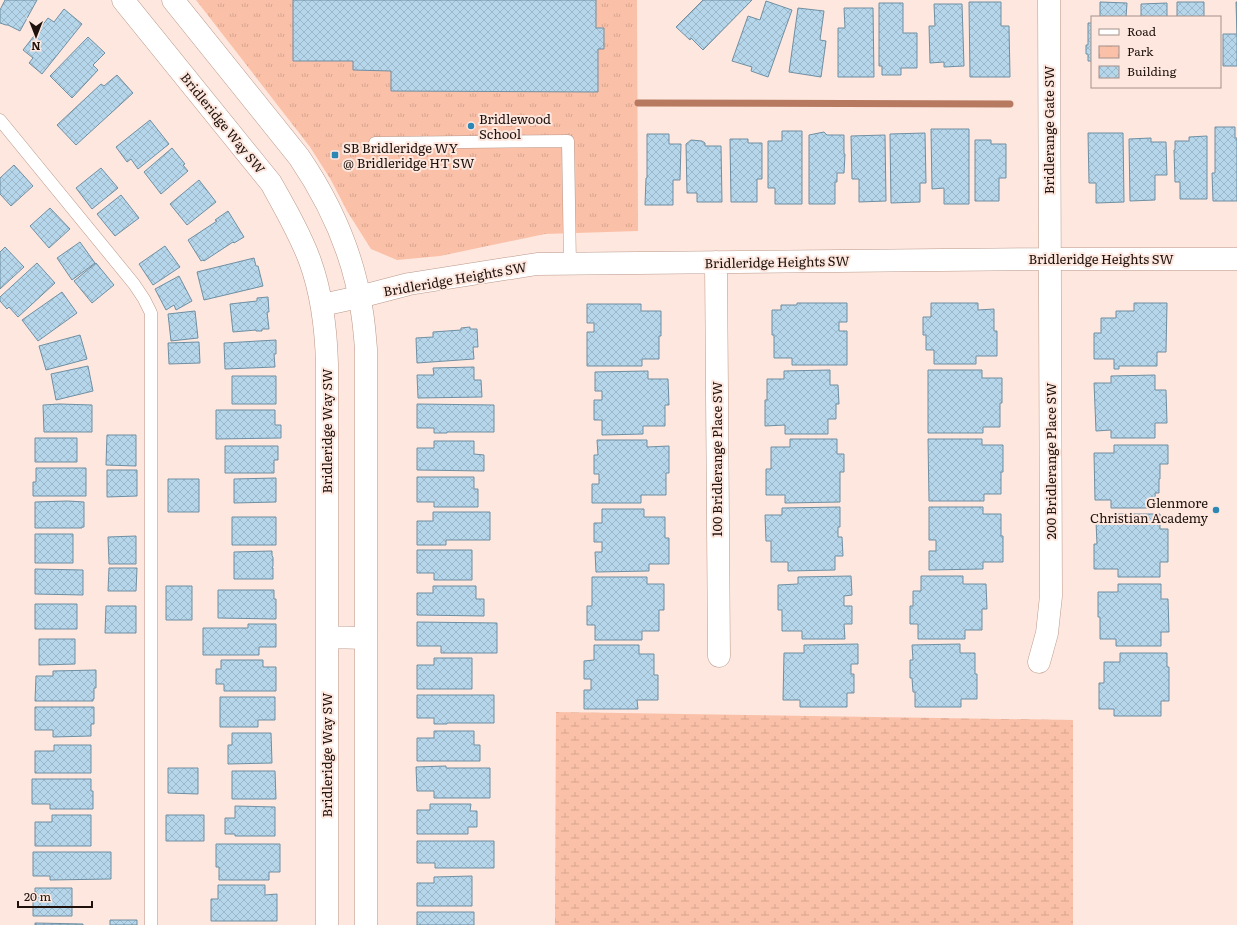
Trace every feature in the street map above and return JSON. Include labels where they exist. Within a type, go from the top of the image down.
[{"type":"street","name":"Bridleridge Way SW","points":[[124,0],[271,183],[285,208],[310,261],[322,305],[326,329],[327,364],[327,925]]},
{"type":"street","points":[[173,0],[299,157],[312,176],[334,218],[353,268],[362,312],[366,349],[366,925]]},
{"type":"street","name":"Bridlerange Gate SW","points":[[1048,0],[1049,259]]},
{"type":"street","name":"Bridleridge Heights SW","points":[[322,305],[416,283],[536,264],[1049,259],[1237,259]]},
{"type":"street","name":"200 Bridlerange Place SW","points":[[1039,662],[1047,633],[1051,596],[1049,259]]},
{"type":"street","name":"100 Bridlerange Place SW","points":[[716,262],[718,656]]},
{"type":"street","points":[[327,637],[366,638]]},
{"type":"lane","points":[[0,120],[134,284],[152,313],[152,925]]},
{"type":"lane","points":[[375,143],[568,141],[570,264]]},
{"type":"green space","name":"Bridlewood School","points":[[196,0],[637,0],[638,231],[545,234],[440,256],[397,260],[371,249],[310,147]]},
{"type":"green space","points":[[556,712],[1073,720],[1073,925],[555,925]]},
{"type":"building","points":[[5,0],[37,0],[20,31],[0,23],[0,10]]},
{"type":"building","points":[[293,0],[596,0],[596,28],[604,28],[604,49],[598,49],[598,92],[391,91],[391,71],[353,70],[353,61],[293,61]]},
{"type":"building","points":[[703,0],[752,0],[703,50],[691,38],[690,40],[676,27]]},
{"type":"building","points":[[766,1],[792,10],[768,77],[751,71],[752,67],[732,61],[748,16],[760,20]]},
{"type":"building","points":[[969,2],[1001,2],[1001,26],[1009,26],[1010,77],[970,77]]},
{"type":"building","points":[[1100,2],[1127,3],[1126,16],[1100,16]]},
{"type":"building","points":[[1177,2],[1204,2],[1204,16],[1177,16]]},
{"type":"building","points":[[1236,2],[1237,2],[1237,34]]},
{"type":"building","points":[[879,3],[903,3],[903,33],[917,33],[917,68],[901,68],[901,75],[882,75],[882,66],[879,66]]},
{"type":"building","points":[[1167,3],[1167,16],[1141,16],[1141,4]]},
{"type":"building","points":[[934,4],[962,4],[964,66],[944,67],[944,62],[930,63],[929,26],[935,26]]},
{"type":"building","points":[[798,8],[824,11],[820,40],[826,41],[821,77],[789,72]]},
{"type":"building","points":[[844,8],[873,8],[874,77],[838,77],[838,28],[845,28]]},
{"type":"building","points":[[64,9],[82,24],[42,74],[29,63],[33,58],[23,50],[48,18],[54,22]]},
{"type":"building","points":[[1088,23],[1091,23],[1091,61],[1088,61],[1088,54],[1086,54],[1086,45],[1088,45]]},
{"type":"building","points":[[1223,34],[1237,34],[1237,66],[1223,66]]},
{"type":"building","points":[[88,37],[105,53],[93,65],[98,70],[72,98],[50,76]]},
{"type":"building","points":[[117,75],[133,93],[76,145],[57,125],[101,84],[104,86]]},
{"type":"building","points":[[150,120],[169,144],[138,169],[131,159],[127,162],[116,147]]},
{"type":"building","points":[[1215,127],[1235,127],[1235,138],[1237,138],[1237,201],[1213,201],[1212,173],[1215,173]]},
{"type":"building","points":[[931,129],[969,129],[969,204],[944,204],[944,188],[932,189]]},
{"type":"building","points":[[782,131],[802,131],[802,204],[775,204],[775,188],[768,188],[768,141],[782,141]]},
{"type":"building","points":[[824,132],[827,135],[844,135],[844,173],[837,173],[837,182],[835,182],[835,204],[809,204],[809,135]]},
{"type":"building","points":[[925,133],[926,183],[920,183],[920,202],[891,203],[890,134]]},
{"type":"building","points":[[1088,133],[1123,133],[1124,202],[1096,203],[1096,183],[1089,183]]},
{"type":"building","points":[[647,134],[669,134],[669,144],[681,144],[680,180],[673,180],[673,205],[645,205],[647,178]]},
{"type":"building","points":[[885,135],[886,201],[859,202],[859,179],[852,179],[851,136]]},
{"type":"building","points":[[1207,136],[1207,199],[1180,199],[1180,182],[1175,182],[1175,141],[1189,141],[1189,137]]},
{"type":"building","points":[[1151,138],[1151,142],[1166,142],[1167,175],[1155,175],[1155,200],[1130,201],[1129,139]]},
{"type":"building","points":[[730,139],[748,139],[748,143],[762,143],[762,179],[757,179],[757,202],[731,202]]},
{"type":"building","points":[[691,140],[702,141],[705,143],[705,146],[721,146],[722,202],[697,202],[697,193],[687,193],[686,144]]},
{"type":"building","points":[[975,140],[991,140],[991,144],[1006,144],[1006,178],[999,178],[999,201],[975,201]]},
{"type":"building","points":[[172,148],[185,164],[183,165],[188,171],[161,194],[144,172]]},
{"type":"building","points":[[14,165],[33,186],[11,206],[0,194],[0,178]]},
{"type":"building","points":[[101,168],[118,188],[92,209],[76,188]]},
{"type":"building","points":[[199,180],[216,202],[187,225],[170,204]]},
{"type":"building","points":[[121,195],[139,218],[115,236],[97,214]]},
{"type":"building","points":[[50,208],[70,229],[49,248],[30,226]]},
{"type":"building","points":[[228,211],[244,237],[234,243],[233,242],[204,261],[201,261],[188,240],[217,221],[215,220]]},
{"type":"building","points":[[80,242],[95,263],[72,280],[57,258]]},
{"type":"building","points":[[165,246],[180,267],[153,285],[139,264]]},
{"type":"building","points":[[5,247],[24,267],[0,289],[0,252]]},
{"type":"building","points":[[254,258],[256,266],[258,266],[263,286],[204,300],[197,272]]},
{"type":"building","points":[[37,263],[55,283],[18,317],[9,307],[7,309],[0,301],[0,297]]},
{"type":"building","points":[[96,263],[114,285],[92,303],[74,281]]},
{"type":"building","points":[[179,276],[192,301],[176,310],[174,305],[166,310],[155,289]]},
{"type":"building","points":[[62,292],[77,313],[38,341],[22,320]]},
{"type":"building","points":[[268,297],[269,312],[267,312],[269,329],[262,329],[262,331],[256,330],[233,332],[230,304],[257,301],[257,298]]},
{"type":"building","points":[[797,303],[847,303],[847,322],[839,322],[839,331],[847,331],[847,365],[792,365],[792,358],[774,358],[772,310],[781,310],[781,305],[797,305]]},
{"type":"building","points":[[931,303],[978,303],[978,310],[994,309],[994,331],[997,331],[997,356],[976,356],[976,364],[934,364],[934,350],[926,350],[926,335],[923,335],[923,317],[931,317]]},
{"type":"building","points":[[1134,303],[1167,303],[1166,352],[1157,352],[1157,366],[1119,366],[1119,369],[1114,369],[1114,359],[1094,359],[1094,333],[1101,333],[1101,318],[1116,318],[1116,311],[1134,311]]},
{"type":"building","points":[[587,304],[641,304],[641,311],[661,311],[659,359],[642,359],[642,366],[587,366],[587,332],[594,332],[594,323],[587,323]]},
{"type":"building","points":[[195,311],[198,338],[171,341],[168,314]]},
{"type":"building","points":[[470,327],[470,329],[477,329],[478,347],[473,347],[474,359],[417,363],[416,338],[433,337],[433,332],[461,330],[461,328]]},
{"type":"building","points":[[80,335],[87,359],[46,370],[39,346]]},
{"type":"building","points":[[276,340],[276,354],[274,354],[275,367],[225,369],[224,343]]},
{"type":"building","points":[[199,342],[200,363],[169,364],[168,343]]},
{"type":"building","points":[[88,366],[93,391],[56,400],[51,374]]},
{"type":"building","points":[[474,367],[474,380],[481,380],[482,397],[418,398],[417,375],[434,375],[433,368]]},
{"type":"building","points":[[830,370],[830,385],[838,385],[839,404],[836,404],[836,419],[828,419],[828,434],[785,434],[785,425],[765,426],[767,379],[784,379],[784,371]]},
{"type":"building","points":[[928,370],[982,370],[982,378],[1002,378],[1000,427],[983,427],[983,433],[928,433]]},
{"type":"building","points":[[648,371],[648,379],[668,379],[669,405],[665,405],[665,426],[643,426],[643,434],[602,435],[602,420],[594,420],[594,400],[602,400],[602,391],[595,391],[595,372]]},
{"type":"building","points":[[1155,375],[1155,390],[1166,390],[1167,423],[1155,423],[1155,438],[1111,438],[1111,430],[1096,431],[1094,383],[1111,383],[1111,376]]},
{"type":"building","points":[[232,376],[276,376],[276,404],[232,404]]},
{"type":"building","points":[[417,404],[494,405],[494,432],[434,433],[434,428],[417,428]]},
{"type":"building","points":[[43,405],[92,405],[92,432],[44,432]]},
{"type":"building","points":[[216,410],[275,410],[275,425],[281,425],[281,438],[216,439]]},
{"type":"building","points":[[107,435],[136,435],[136,466],[106,465]]},
{"type":"building","points":[[35,438],[77,438],[77,462],[35,462]]},
{"type":"building","points":[[790,439],[837,439],[837,454],[844,454],[844,472],[840,472],[840,502],[785,503],[785,495],[766,495],[766,469],[771,469],[771,447],[790,447]]},
{"type":"building","points":[[928,439],[982,439],[982,445],[1003,445],[1001,494],[984,494],[984,501],[929,501]]},
{"type":"building","points":[[597,440],[647,440],[647,447],[669,446],[669,473],[666,473],[666,495],[641,495],[641,503],[592,503],[592,484],[599,484],[599,474],[594,474],[594,455],[598,455]]},
{"type":"building","points":[[434,441],[474,441],[474,454],[484,455],[484,471],[417,470],[417,448],[434,448]]},
{"type":"building","points":[[1114,445],[1168,445],[1168,464],[1160,464],[1159,493],[1155,493],[1156,508],[1111,508],[1111,500],[1095,500],[1094,453],[1114,453]]},
{"type":"building","points":[[225,446],[278,446],[278,460],[274,460],[274,473],[225,473]]},
{"type":"building","points":[[36,468],[86,468],[86,496],[33,496],[33,482],[36,482]]},
{"type":"building","points":[[107,470],[137,470],[137,496],[107,497]]},
{"type":"building","points":[[417,477],[474,477],[474,489],[478,489],[478,507],[434,507],[434,502],[417,502]]},
{"type":"building","points":[[276,478],[276,502],[234,503],[234,479]]},
{"type":"building","points":[[168,479],[199,479],[199,512],[168,512]]},
{"type":"building","points":[[35,502],[84,502],[84,527],[35,528]]},
{"type":"building","points":[[840,507],[840,527],[838,527],[838,537],[842,537],[843,556],[835,556],[835,570],[788,571],[788,562],[771,562],[771,541],[766,541],[765,515],[782,515],[782,508]]},
{"type":"building","points":[[929,507],[983,507],[983,514],[1001,514],[1003,562],[983,562],[983,569],[929,570],[929,551],[936,551],[936,540],[929,540]]},
{"type":"building","points":[[602,509],[644,509],[644,517],[665,517],[665,538],[669,538],[669,564],[649,564],[649,571],[596,572],[595,552],[602,552],[602,542],[594,542],[594,523],[602,523]]},
{"type":"building","points":[[433,512],[490,512],[490,540],[446,540],[446,545],[417,545],[417,521],[433,521]]},
{"type":"building","points":[[1113,514],[1160,514],[1160,529],[1168,529],[1168,562],[1160,562],[1160,577],[1118,577],[1118,569],[1094,569],[1094,544],[1097,544],[1096,522],[1113,521]]},
{"type":"building","points":[[232,517],[276,517],[276,545],[232,545]]},
{"type":"building","points":[[35,534],[73,534],[73,563],[35,563]]},
{"type":"building","points":[[136,536],[136,564],[109,564],[108,537]]},
{"type":"building","points":[[417,550],[472,550],[472,580],[434,580],[434,573],[417,573]]},
{"type":"building","points":[[272,551],[273,579],[234,579],[234,552]]},
{"type":"building","points":[[109,568],[137,568],[136,591],[108,591]]},
{"type":"building","points":[[35,569],[83,570],[83,595],[35,594]]},
{"type":"building","points":[[851,576],[852,595],[844,596],[844,606],[852,606],[852,624],[844,624],[845,639],[802,639],[802,631],[782,631],[782,610],[778,610],[778,585],[798,584],[798,577]]},
{"type":"building","points":[[921,576],[963,576],[963,584],[986,584],[987,609],[982,609],[982,630],[965,630],[965,639],[918,639],[918,624],[910,624],[910,606],[913,606],[913,591],[921,591]]},
{"type":"building","points":[[592,577],[647,577],[647,584],[664,584],[664,610],[659,610],[659,631],[642,631],[642,640],[595,640],[595,625],[587,625],[587,606],[592,606]]},
{"type":"building","points":[[1118,584],[1161,584],[1161,599],[1168,599],[1169,632],[1161,632],[1161,646],[1116,646],[1116,639],[1100,639],[1098,592],[1118,592]]},
{"type":"building","points":[[166,586],[192,586],[192,620],[166,620]]},
{"type":"building","points":[[433,586],[476,586],[476,599],[484,599],[484,616],[417,615],[417,593],[433,593]]},
{"type":"building","points":[[218,590],[274,590],[274,599],[276,599],[276,619],[218,618]]},
{"type":"building","points":[[35,604],[77,604],[77,629],[35,629]]},
{"type":"building","points":[[106,606],[136,606],[136,633],[105,633]]},
{"type":"building","points":[[417,622],[497,623],[497,653],[441,653],[441,646],[417,646]]},
{"type":"building","points":[[248,624],[276,624],[276,647],[259,647],[259,655],[203,655],[203,628],[248,628]]},
{"type":"building","points":[[39,639],[75,639],[75,664],[39,665]]},
{"type":"building","points":[[858,644],[858,664],[851,664],[851,674],[854,674],[854,693],[847,693],[847,707],[800,707],[800,700],[783,700],[784,653],[804,653],[804,645]]},
{"type":"building","points":[[960,644],[960,653],[975,653],[977,699],[961,699],[961,707],[915,707],[915,692],[913,692],[912,678],[910,678],[910,660],[913,660],[912,645]]},
{"type":"building","points":[[594,645],[639,645],[639,654],[654,654],[654,675],[658,675],[658,700],[637,700],[638,709],[584,709],[584,690],[591,690],[591,679],[584,679],[584,661],[594,660]]},
{"type":"building","points":[[1120,653],[1167,653],[1167,667],[1169,667],[1169,701],[1161,701],[1161,716],[1114,716],[1114,709],[1099,709],[1099,683],[1104,683],[1104,662],[1120,662]]},
{"type":"building","points":[[434,658],[472,658],[472,689],[417,689],[417,665],[434,665]]},
{"type":"building","points":[[221,660],[263,660],[263,667],[276,667],[276,691],[224,691],[224,684],[216,684],[216,669],[221,669]]},
{"type":"building","points":[[96,670],[96,688],[94,688],[93,701],[35,701],[36,676],[53,676],[53,671]]},
{"type":"building","points":[[417,695],[494,695],[494,723],[434,724],[434,718],[417,718]]},
{"type":"building","points":[[220,697],[275,697],[275,720],[258,720],[258,727],[220,727]]},
{"type":"building","points":[[35,707],[94,707],[94,724],[91,724],[91,736],[53,737],[53,730],[35,730]]},
{"type":"building","points":[[434,731],[474,731],[474,745],[480,745],[480,761],[417,761],[417,738],[434,738]]},
{"type":"building","points":[[232,733],[271,733],[272,763],[228,764],[228,745],[232,745]]},
{"type":"building","points":[[54,745],[91,745],[91,773],[35,773],[35,751],[54,751]]},
{"type":"building","points":[[446,766],[446,768],[490,768],[490,798],[434,798],[434,791],[417,791],[416,767]]},
{"type":"building","points":[[168,768],[198,768],[198,794],[168,793]]},
{"type":"building","points":[[232,771],[275,771],[276,799],[232,799]]},
{"type":"building","points":[[32,779],[91,779],[93,809],[50,809],[50,804],[32,804]]},
{"type":"building","points":[[430,804],[471,804],[470,811],[477,811],[477,827],[468,827],[468,834],[417,834],[417,810],[430,810]]},
{"type":"building","points":[[235,806],[275,807],[275,836],[235,836],[235,834],[225,834],[225,818],[235,818]]},
{"type":"building","points":[[52,815],[91,815],[91,846],[35,846],[35,822],[52,822]]},
{"type":"building","points":[[166,815],[204,815],[204,841],[166,841]]},
{"type":"building","points":[[417,841],[494,841],[494,868],[435,868],[435,863],[417,863]]},
{"type":"building","points":[[216,844],[280,844],[280,872],[269,872],[269,880],[219,880],[219,867],[216,867]]},
{"type":"building","points":[[33,852],[111,852],[111,879],[50,880],[50,876],[33,876]]},
{"type":"building","points":[[472,876],[472,906],[417,906],[417,883],[434,883],[434,877]]},
{"type":"building","points":[[218,885],[265,885],[265,895],[277,894],[277,921],[211,921],[211,899],[218,899]]},
{"type":"building","points":[[35,888],[72,888],[72,916],[33,916],[33,893],[35,892]]},
{"type":"building","points":[[417,912],[474,912],[474,925],[417,925]]},
{"type":"building","points":[[110,920],[137,920],[137,925],[110,925]]},
{"type":"building","points":[[35,923],[83,924],[83,925],[35,925]]},
{"type":"waterway","points":[[638,103],[1010,104]]},
{"type":"place","name":"Bridlewood School","points":[[471,126]]},
{"type":"place","name":"SB Bridleridge WY @ Bridleridge HT SW","points":[[335,155]]},
{"type":"place","name":"Glenmore Christian Academy","points":[[1216,510]]}]
